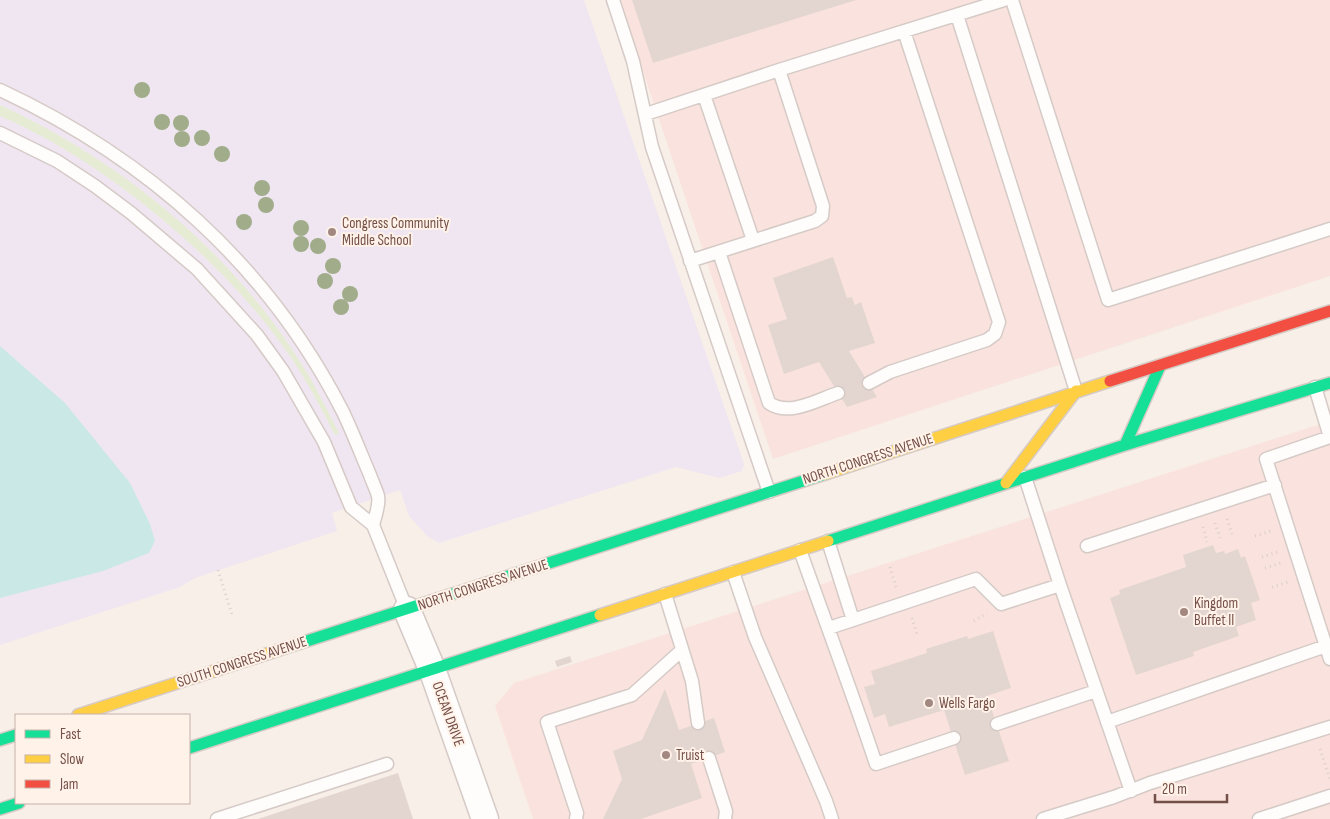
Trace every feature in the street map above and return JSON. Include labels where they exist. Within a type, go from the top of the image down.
[{"type":"main road","name":"NORTH CONGRESS AVENUE","points":[[406,610],[1076,391],[1330,311]]},
{"type":"main road","points":[[1125,445],[1160,366]]},
{"type":"main road","points":[[190,748],[1006,483],[1330,383]]},
{"type":"main road","points":[[1006,483],[1076,391]]},
{"type":"main road","name":"SOUTH CONGRESS AVENUE","points":[[81,714],[406,610]]},
{"type":"main road","points":[[0,740],[15,735]]},
{"type":"main road","points":[[0,809],[16,804]]},
{"type":"street","name":"OCEAN DRIVE","points":[[406,610],[432,669],[485,819]]},
{"type":"lane","points":[[613,0],[633,62],[652,147],[769,492]]},
{"type":"lane","points":[[646,114],[779,70],[1004,0]]},
{"type":"lane","points":[[1012,0],[1108,300],[1330,228]]},
{"type":"lane","points":[[957,15],[1076,391]]},
{"type":"lane","points":[[869,383],[890,372],[987,340],[995,334],[999,322],[904,31]]},
{"type":"lane","points":[[690,261],[814,221],[822,216],[823,206],[779,70]]},
{"type":"lane","points":[[0,90],[94,140],[130,165],[198,220],[260,284],[311,356],[351,428],[378,497],[373,525]]},
{"type":"lane","points":[[704,95],[753,240]]},
{"type":"lane","points":[[0,133],[56,161],[95,186],[164,240],[197,269],[257,335],[283,371],[324,442],[351,507],[373,525],[406,610]]},
{"type":"lane","points":[[719,252],[769,403],[775,407],[792,409],[838,393]]},
{"type":"lane","points":[[1315,387],[1330,437],[1266,459],[1330,659]]},
{"type":"lane","points":[[1025,477],[1131,791]]},
{"type":"lane","points":[[1087,546],[1274,485]]},
{"type":"lane","points":[[828,541],[853,620]]},
{"type":"lane","points":[[800,550],[876,764],[954,738]]},
{"type":"lane","points":[[733,572],[755,637],[832,819]]},
{"type":"lane","points":[[829,628],[976,579],[1001,604],[1060,585]]},
{"type":"lane","points":[[665,594],[692,681],[698,723]]},
{"type":"lane","points":[[1107,722],[1326,646]]},
{"type":"lane","points":[[576,819],[577,813],[547,722],[632,695],[682,650]]},
{"type":"lane","points":[[997,724],[1096,691]]},
{"type":"lane","points":[[1043,819],[1330,727]]},
{"type":"lane","points":[[709,758],[726,811],[725,819]]},
{"type":"lane","points":[[217,819],[387,764]]},
{"type":"lane","points":[[1259,819],[1330,796]]},
{"type":"path","points":[[1226,517],[1232,534]]},
{"type":"path","points":[[1214,521],[1220,538]]},
{"type":"path","points":[[1202,524],[1207,542]]},
{"type":"path","points":[[890,567],[896,587]]},
{"type":"path","points":[[218,570],[232,615]]},
{"type":"path","points":[[911,615],[918,635]]},
{"type":"path","points":[[1319,744],[1330,780]]},
{"type":"shaded area","name":"Congress Community Middle School","points":[[0,0],[584,0],[744,464],[742,471],[719,478],[676,467],[439,543],[427,536],[409,516],[400,490],[332,513],[337,531],[195,578],[180,587],[0,645]]},
{"type":"shaded area","points":[[619,0],[1330,0],[1330,276],[773,459]]},
{"type":"shaded area","points":[[1330,421],[1330,819],[533,819],[495,706],[514,683]]},
{"type":"green space","points":[[0,105],[44,127],[87,152],[128,180],[168,211],[205,245],[271,319],[299,360],[339,433],[335,435],[296,365],[264,321],[233,285],[198,251],[121,187],[80,159],[40,135],[0,116]]},
{"type":"water","points":[[0,346],[65,403],[130,483],[150,524],[155,541],[149,553],[103,571],[0,598]]},
{"type":"building","points":[[632,0],[856,0],[653,63]]},
{"type":"building","points":[[833,257],[847,298],[852,297],[855,305],[861,302],[875,343],[849,351],[877,397],[847,407],[819,362],[784,374],[768,325],[787,319],[773,278]]},
{"type":"building","name":"Kingdom Buffet II","points":[[1213,545],[1216,553],[1224,551],[1225,554],[1238,549],[1241,558],[1245,556],[1260,600],[1251,603],[1256,620],[1236,627],[1239,636],[1193,652],[1194,656],[1136,675],[1110,598],[1120,594],[1119,590],[1186,567],[1183,555]]},
{"type":"building","name":"Wells Fargo","points":[[993,631],[1011,688],[987,696],[1009,761],[965,775],[944,710],[889,727],[885,714],[874,718],[864,687],[875,684],[871,671],[927,653],[926,649],[967,636],[968,639]]},
{"type":"building","points":[[570,656],[572,662],[557,667],[555,661]]},
{"type":"building","name":"Truist","points":[[665,689],[679,730],[714,718],[725,752],[691,764],[702,798],[641,819],[603,819],[622,779],[613,751],[642,740]]},
{"type":"building","points":[[398,773],[413,819],[258,819]]},
{"type":"traffic: fast","points":[[1125,445],[1160,366]]},
{"type":"traffic: fast","points":[[828,541],[1125,445],[1330,383]]},
{"type":"traffic: fast","points":[[285,648],[825,474]]},
{"type":"traffic: fast","points":[[190,748],[600,615]]},
{"type":"traffic: fast","points":[[0,740],[15,735]]},
{"type":"traffic: fast","points":[[0,809],[16,804]]},
{"type":"traffic: slow","points":[[825,474],[1110,381]]},
{"type":"traffic: slow","points":[[1006,483],[1076,391]]},
{"type":"traffic: slow","points":[[600,615],[828,541]]},
{"type":"traffic: slow","points":[[81,714],[285,648]]},
{"type":"traffic: jam","points":[[1110,381],[1330,311]]},
{"type":"place","name":"Congress Community Middle School","points":[[332,232]]},
{"type":"place","name":"Kingdom Buffet II","points":[[1184,612]]},
{"type":"place","name":"Wells Fargo","points":[[929,703]]},
{"type":"place","name":"Truist","points":[[666,755]]}]
